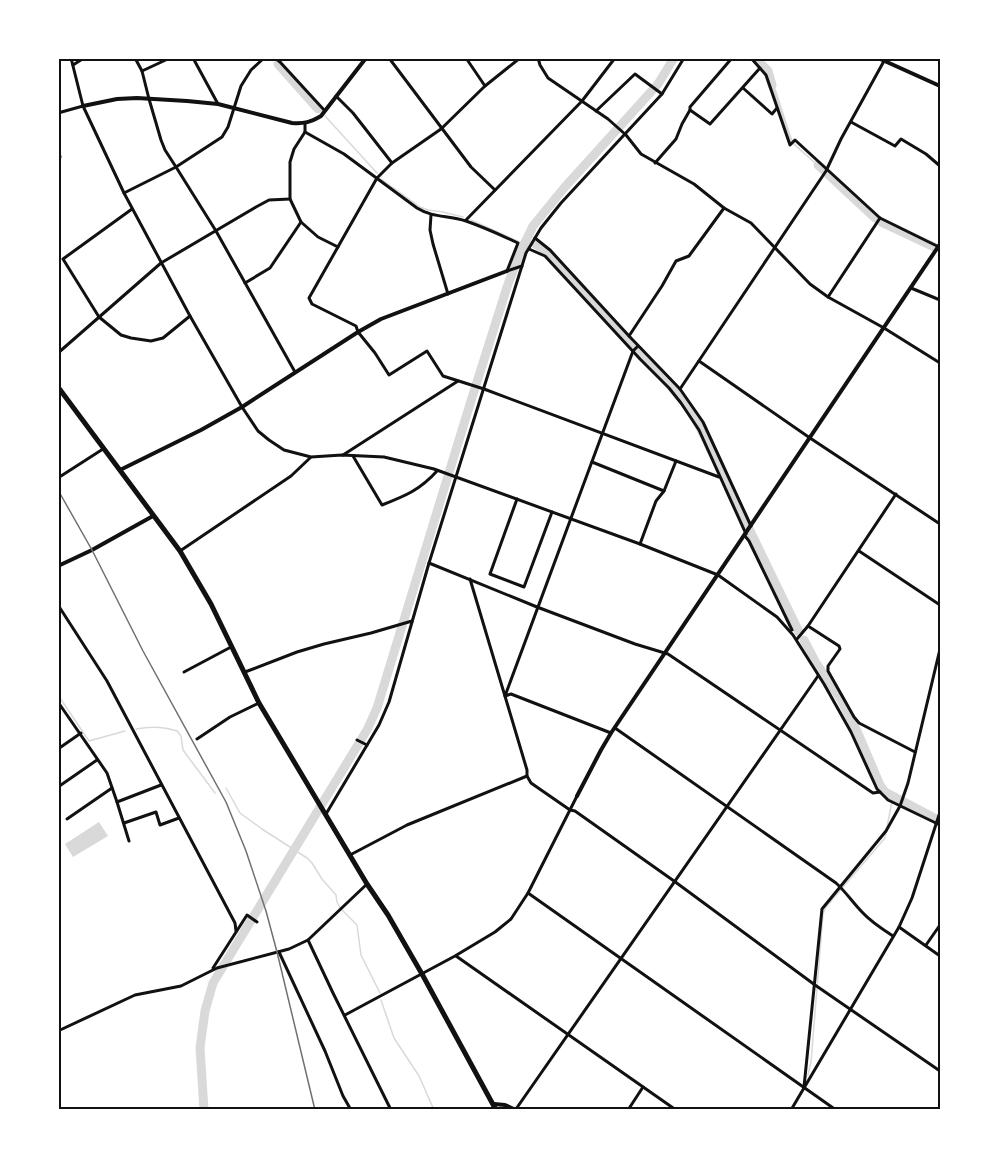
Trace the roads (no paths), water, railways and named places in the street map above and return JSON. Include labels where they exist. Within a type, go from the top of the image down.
[{"type":"highway","points":[[58,387],[180,551],[211,604],[259,703],[423,974],[494,1107]]},
{"type":"street","points":[[71,58],[82,106],[124,193],[190,316],[253,426],[284,450],[311,457],[384,457],[455,476],[718,575],[777,617],[797,639],[851,732],[880,792],[888,800],[938,822]]},
{"type":"street","points":[[72,65],[84,58]]},
{"type":"street","points":[[135,58],[142,71],[165,150],[216,231],[295,372]]},
{"type":"street","points":[[142,71],[170,58]]},
{"type":"street","points":[[193,58],[218,104]]},
{"type":"street","points":[[124,193],[176,167],[222,137],[241,86],[251,70],[264,58]]},
{"type":"street","points":[[275,58],[325,111]]},
{"type":"street","points":[[58,113],[117,99],[149,99],[218,104],[292,123],[305,124],[321,116],[366,58]]},
{"type":"street","points":[[389,58],[471,167],[495,190]]},
{"type":"street","points":[[466,58],[485,86]]},
{"type":"street","points":[[520,58],[485,86],[441,129],[392,163],[377,178],[309,298],[312,304],[356,326],[389,375],[427,351],[443,376],[719,477]]},
{"type":"street","points":[[538,58],[548,78],[615,125],[641,154],[694,184],[724,208],[751,223],[810,284],[940,363]]},
{"type":"street","points":[[465,220],[582,101],[615,58]]},
{"type":"street","points":[[325,812],[379,725],[389,702],[455,476],[528,249],[561,203],[662,94],[684,58]]},
{"type":"street","points":[[655,163],[676,140],[690,107],[732,58]]},
{"type":"street","points":[[345,1015],[423,974],[495,932],[520,908],[611,733],[940,245],[880,218],[826,172],[795,141],[790,145],[766,75],[751,58]]},
{"type":"street","points":[[878,58],[940,86]]},
{"type":"street","points":[[680,389],[826,172],[840,139],[884,61]]},
{"type":"street","points":[[690,110],[710,124],[760,68]]},
{"type":"street","points":[[596,111],[635,74],[662,94]]},
{"type":"street","points":[[743,88],[772,114],[777,108]]},
{"type":"street","points":[[336,96],[353,112],[392,163]]},
{"type":"street","points":[[851,122],[895,146],[901,139],[926,154],[940,166]]},
{"type":"street","points":[[305,124],[305,132],[294,149],[290,162],[290,199],[301,222],[323,240],[338,247]]},
{"type":"street","points":[[305,132],[344,154],[417,208],[431,215],[465,220],[518,243],[507,271]]},
{"type":"street","points":[[58,147],[60,157]]},
{"type":"street","points":[[58,353],[161,263],[269,200],[290,199]]},
{"type":"street","points":[[629,336],[676,261],[689,256],[724,208]]},
{"type":"street","points":[[132,209],[63,259],[99,317],[121,335],[151,341],[163,338],[190,316]]},
{"type":"street","points":[[431,215],[430,230],[433,244],[448,294]]},
{"type":"street","points":[[828,297],[880,218]]},
{"type":"street","points":[[245,284],[270,268],[301,222]]},
{"type":"street","points":[[535,238],[550,250],[629,336],[636,348],[681,403],[699,430],[719,477],[748,531]]},
{"type":"street","points":[[528,249],[545,256],[680,389],[703,422],[748,531],[750,541],[793,634]]},
{"type":"street","points":[[120,470],[242,407],[381,319],[522,266]]},
{"type":"street","points":[[911,288],[940,300]]},
{"type":"street","points":[[505,696],[602,433],[636,348]]},
{"type":"street","points":[[699,362],[940,524]]},
{"type":"street","points":[[342,456],[458,381]]},
{"type":"street","points":[[61,476],[104,448]]},
{"type":"street","points":[[353,456],[382,505],[405,496],[425,484],[437,471]]},
{"type":"street","points":[[180,551],[278,486],[311,457]]},
{"type":"street","points":[[640,544],[656,501],[664,491],[676,461]]},
{"type":"street","points":[[592,462],[664,491]]},
{"type":"street","points":[[797,639],[896,494]]},
{"type":"street","points":[[517,499],[490,574],[524,586],[552,512]]},
{"type":"street","points":[[58,566],[153,516]]},
{"type":"street","points":[[859,551],[940,605]]},
{"type":"street","points":[[429,563],[537,607],[668,654],[873,793],[880,792]]},
{"type":"street","points":[[470,579],[527,776],[531,783],[570,810],[575,811],[815,985],[940,1071]]},
{"type":"street","points":[[58,604],[107,681],[235,923],[236,931]]},
{"type":"street","points":[[244,673],[297,652],[412,621]]},
{"type":"street","points":[[808,626],[839,646],[840,649],[828,666],[828,671],[854,717],[864,725],[916,752]]},
{"type":"street","points":[[184,672],[231,647]]},
{"type":"street","points":[[804,1087],[821,915],[825,905],[886,831],[900,806],[916,752],[940,649]]},
{"type":"street","points":[[494,1107],[505,1105],[516,1109],[818,676]]},
{"type":"street","points":[[505,696],[511,694],[611,733]]},
{"type":"street","points":[[58,702],[107,773],[129,841]]},
{"type":"street","points":[[197,739],[230,717],[259,703]]},
{"type":"street","points":[[615,728],[843,889],[861,912],[879,928],[893,936]]},
{"type":"street","points":[[58,749],[81,734]]},
{"type":"street","points":[[357,740],[366,744]]},
{"type":"street","points":[[58,787],[98,760]]},
{"type":"street","points":[[350,855],[401,828],[527,776]]},
{"type":"street","points":[[117,802],[161,784]]},
{"type":"street","points":[[67,819],[112,788]]},
{"type":"street","points":[[124,823],[156,812],[160,825],[179,818]]},
{"type":"street","points":[[792,1109],[898,927],[912,898],[940,812]]},
{"type":"street","points":[[58,1031],[135,995],[181,986],[215,969],[279,952],[308,940],[367,884]]},
{"type":"street","points":[[528,893],[836,1110]]},
{"type":"street","points":[[215,969],[247,915],[257,922]]},
{"type":"street","points":[[926,946],[940,925]]},
{"type":"street","points":[[898,927],[940,956]]},
{"type":"street","points":[[308,940],[391,1110]]},
{"type":"street","points":[[279,952],[351,1110]]},
{"type":"street","points":[[455,956],[676,1110]]},
{"type":"street","points":[[628,1110],[644,1087]]},
{"type":"waterway","points":[[204,1110],[200,1048],[205,1011],[213,983],[367,730],[377,708],[470,404],[519,255],[533,226],[564,188],[658,84],[674,58]]},
{"type":"waterway","points":[[755,58],[768,71],[772,85]]},
{"type":"waterway","points":[[278,64],[318,109]]},
{"type":"waterway","points":[[325,116],[377,173]]},
{"type":"waterway","points":[[818,165],[875,218]]},
{"type":"waterway","points":[[381,179],[420,207],[463,217]]},
{"type":"waterway","points":[[471,220],[524,244]]},
{"type":"waterway","points":[[881,222],[934,247]]},
{"type":"waterway","points":[[535,244],[548,252],[693,413],[799,632]]},
{"type":"waterway","points":[[804,640],[816,663],[840,698],[885,792],[940,821]]},
{"type":"waterway","points":[[58,695],[89,741],[125,731]]},
{"type":"waterway","points":[[136,729],[157,727],[177,731],[181,736],[183,750],[215,793]]},
{"type":"waterway","points":[[226,788],[240,813],[312,863],[336,895],[341,909],[357,925],[361,955],[380,993]]},
{"type":"waterway","points":[[887,827],[893,796]]},
{"type":"waterway","points":[[808,1075],[823,914],[826,907],[885,838],[886,832]]},
{"type":"waterway","points":[[381,1000],[394,1038],[419,1076],[434,1110]]},
{"type":"railway","points":[[58,490],[226,802],[246,851],[266,911],[315,1110]]}]
